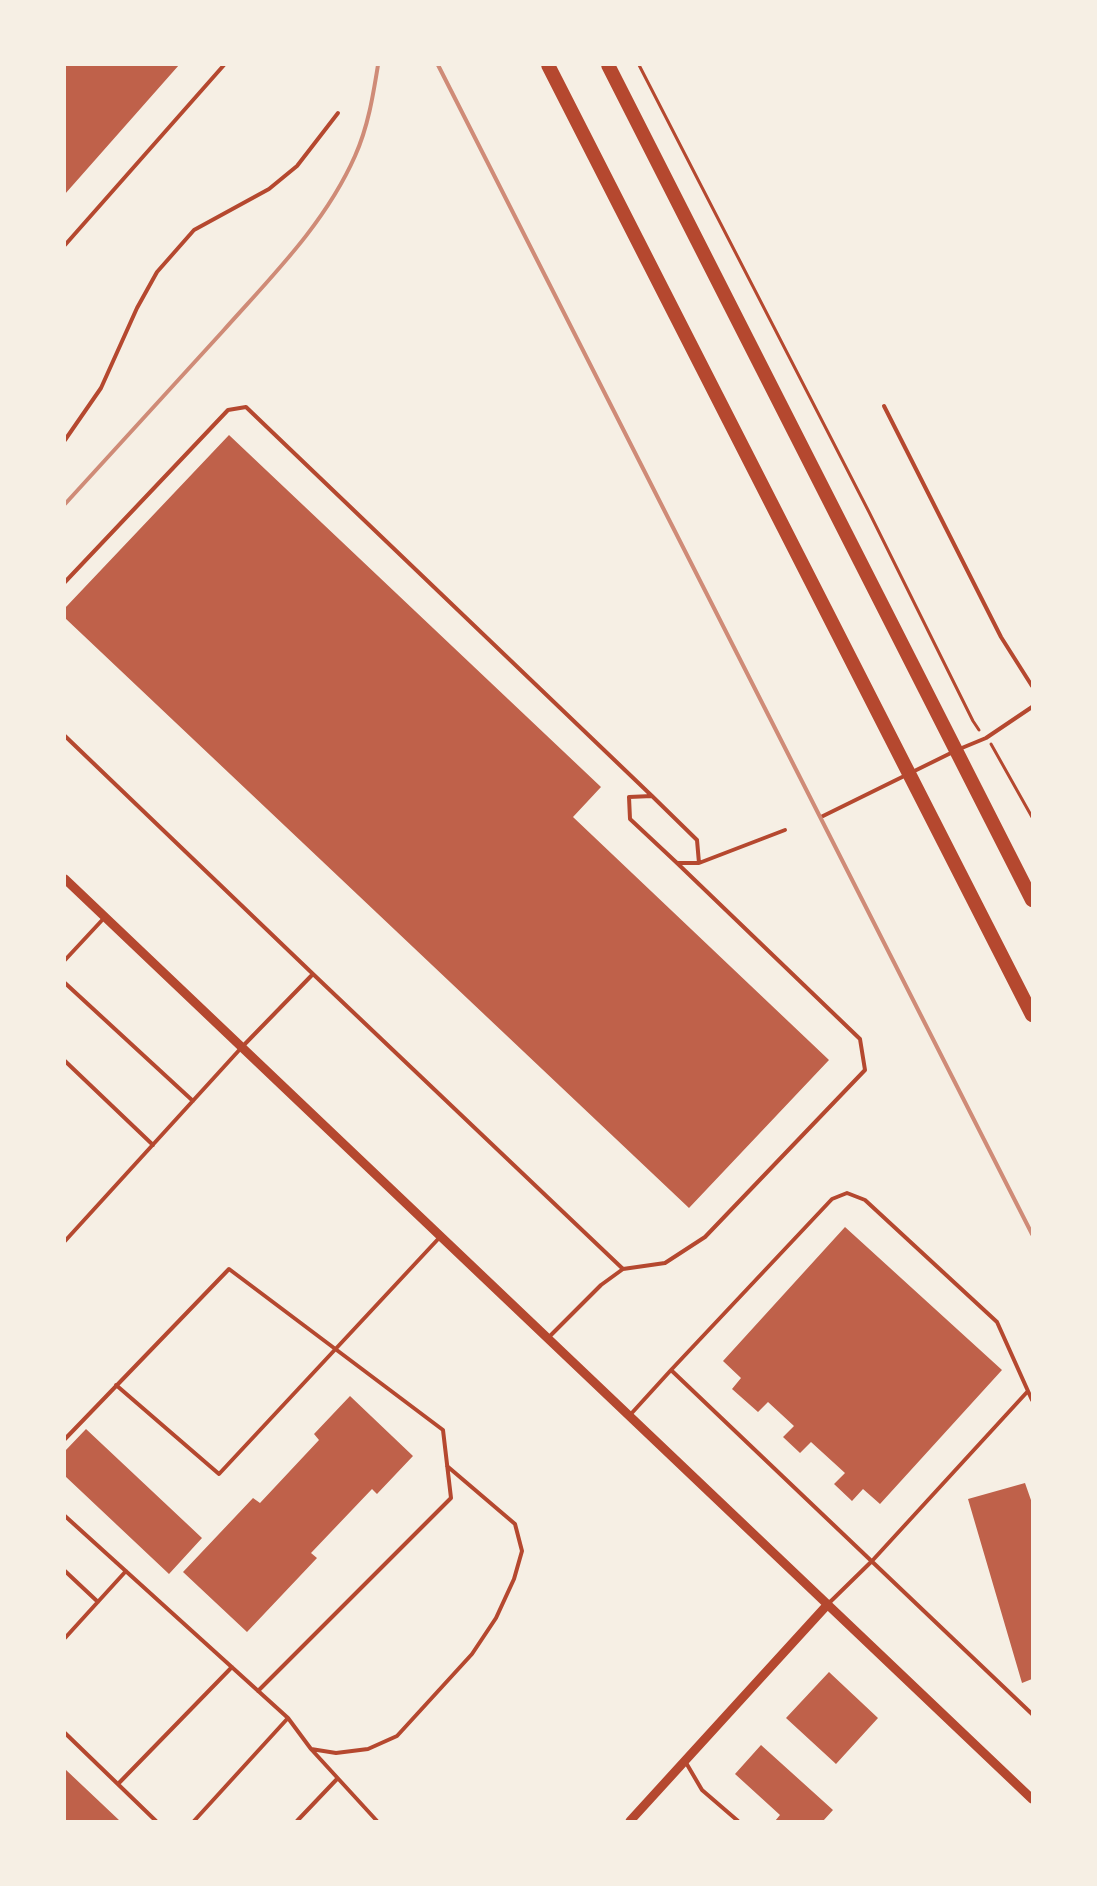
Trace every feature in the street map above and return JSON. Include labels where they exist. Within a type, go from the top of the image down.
[{"type":"highway","points":[[548,65],[1032,1015]]},
{"type":"highway","points":[[608,65],[1032,900]]},
{"type":"street","points":[[65,879],[1032,1799]]},
{"type":"street","points":[[630,1821],[828,1604]]},
{"type":"lane","points":[[65,246],[224,65]]},
{"type":"lane","points":[[65,440],[100,388],[137,308],[157,272],[194,230],[269,189],[297,166],[338,113]]},
{"type":"lane","points":[[884,406],[1001,637],[1032,686]]},
{"type":"lane","points":[[65,582],[228,410],[246,407],[697,840],[699,863]]},
{"type":"lane","points":[[821,817],[956,750],[986,738],[1032,707]]},
{"type":"lane","points":[[65,736],[623,1269]]},
{"type":"lane","points":[[548,1338],[600,1285],[623,1269],[665,1263],[704,1238],[865,1070],[860,1039],[630,819],[629,797],[652,796]]},
{"type":"lane","points":[[677,863],[699,863],[785,830]]},
{"type":"lane","points":[[65,960],[105,917]]},
{"type":"lane","points":[[65,1241],[242,1047],[313,974]]},
{"type":"lane","points":[[65,982],[193,1101]]},
{"type":"lane","points":[[65,1061],[153,1145]]},
{"type":"lane","points":[[630,1415],[832,1199],[847,1193],[865,1200],[997,1322],[1032,1400]]},
{"type":"lane","points":[[116,1385],[219,1474],[441,1236]]},
{"type":"lane","points":[[65,1439],[229,1269],[443,1430],[450,1498],[258,1691]]},
{"type":"lane","points":[[671,1370],[1032,1714]]},
{"type":"lane","points":[[828,1604],[872,1561],[1028,1391]]},
{"type":"lane","points":[[311,1749],[336,1753],[368,1749],[397,1736],[472,1654],[496,1618],[514,1579],[522,1551],[515,1524],[447,1466]]},
{"type":"lane","points":[[65,1516],[288,1718],[311,1749],[377,1821]]},
{"type":"lane","points":[[65,1571],[98,1602]]},
{"type":"lane","points":[[65,1638],[126,1571]]},
{"type":"lane","points":[[118,1784],[232,1667]]},
{"type":"lane","points":[[194,1821],[288,1718]]},
{"type":"lane","points":[[65,1733],[156,1821]]},
{"type":"lane","points":[[686,1761],[702,1790],[738,1821]]},
{"type":"lane","points":[[297,1821],[337,1779]]},
{"type":"path","points":[[639,65],[869,512],[972,721],[998,754],[1032,817]]},
{"type":"building","points":[[65,65],[179,65],[65,194]]},
{"type":"building","points":[[229,435],[601,787],[573,817],[829,1060],[689,1208],[65,618],[65,608]]},
{"type":"building","points":[[845,1227],[1002,1370],[880,1504],[863,1489],[852,1501],[834,1484],[845,1473],[811,1442],[800,1453],[783,1437],[794,1426],[768,1402],[758,1412],[732,1389],[741,1378],[723,1361]]},
{"type":"building","points":[[350,1396],[413,1456],[377,1494],[372,1489],[311,1553],[317,1558],[247,1632],[183,1572],[253,1498],[260,1503],[319,1440],[314,1434]]},
{"type":"building","points":[[86,1429],[202,1538],[169,1574],[65,1476],[65,1451]]},
{"type":"building","points":[[1025,1483],[1032,1503],[1032,1679],[1022,1683],[968,1499]]},
{"type":"building","points":[[829,1672],[878,1718],[836,1764],[786,1718]]},
{"type":"building","points":[[761,1745],[833,1810],[823,1821],[775,1821],[780,1815],[735,1774]]},
{"type":"building","points":[[65,1769],[120,1821],[65,1821]]},
{"type":"railway","points":[[65,504],[260,290],[313,227],[343,181],[360,145],[378,65]]},
{"type":"railway","points":[[438,65],[1032,1234]]}]
